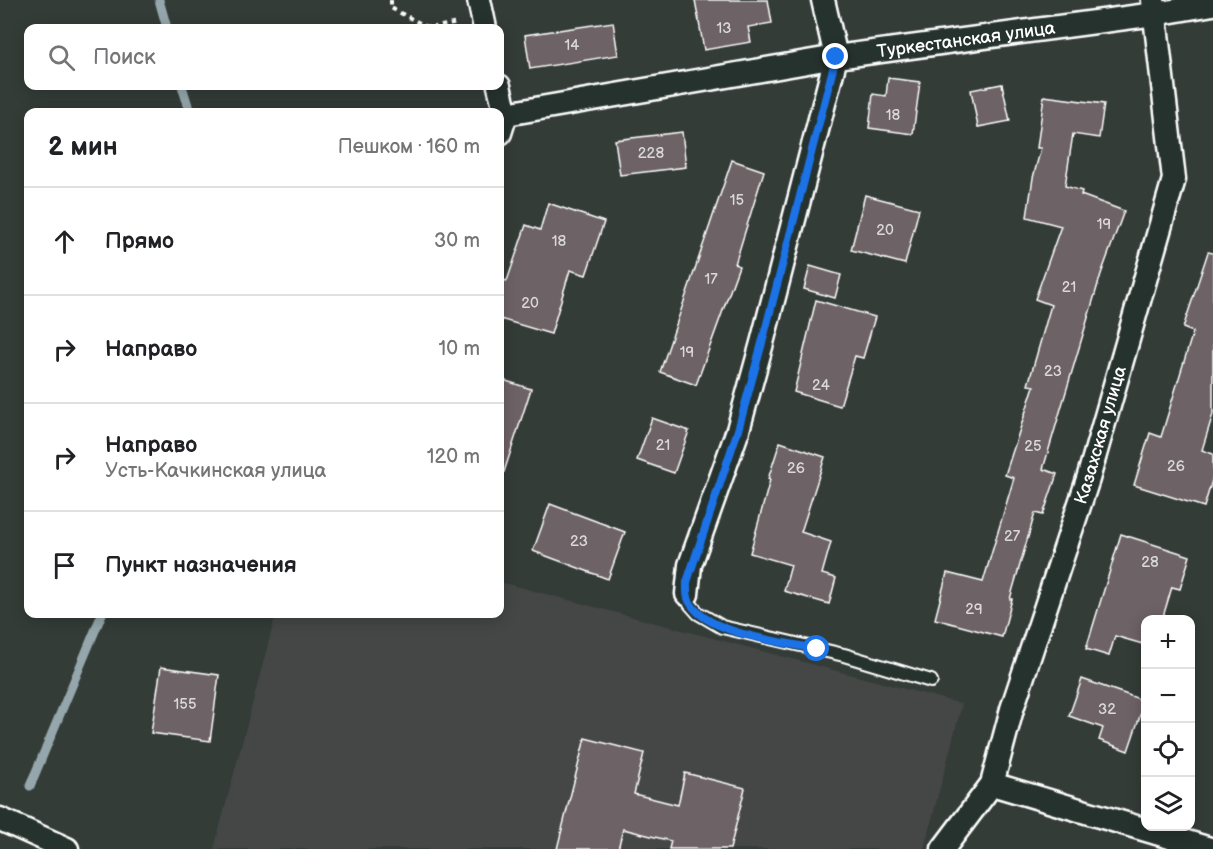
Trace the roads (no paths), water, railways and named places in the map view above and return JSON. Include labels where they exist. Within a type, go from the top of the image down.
[{"type":"street","points":[[687,594],[690,565],[734,440],[762,343],[836,57],[824,0]]},
{"type":"street","name":"Туркестанская улица","points":[[504,124],[836,57],[1154,7],[1213,4]]},
{"type":"street","name":"Казахская улица","points":[[943,849],[992,784],[1012,710],[1089,479],[1174,179],[1154,7]]},
{"type":"street","points":[[499,90],[501,108]]},
{"type":"street","points":[[992,784],[1210,849]]},
{"type":"street","points":[[0,819],[67,849]]},
{"type":"lane","points":[[687,594],[690,604],[698,613],[722,627],[844,655],[932,681]]},
{"type":"waterway","points":[[159,0],[166,24]]},
{"type":"waterway","points":[[183,90],[189,108]]},
{"type":"waterway","points":[[30,786],[100,618]]}]
